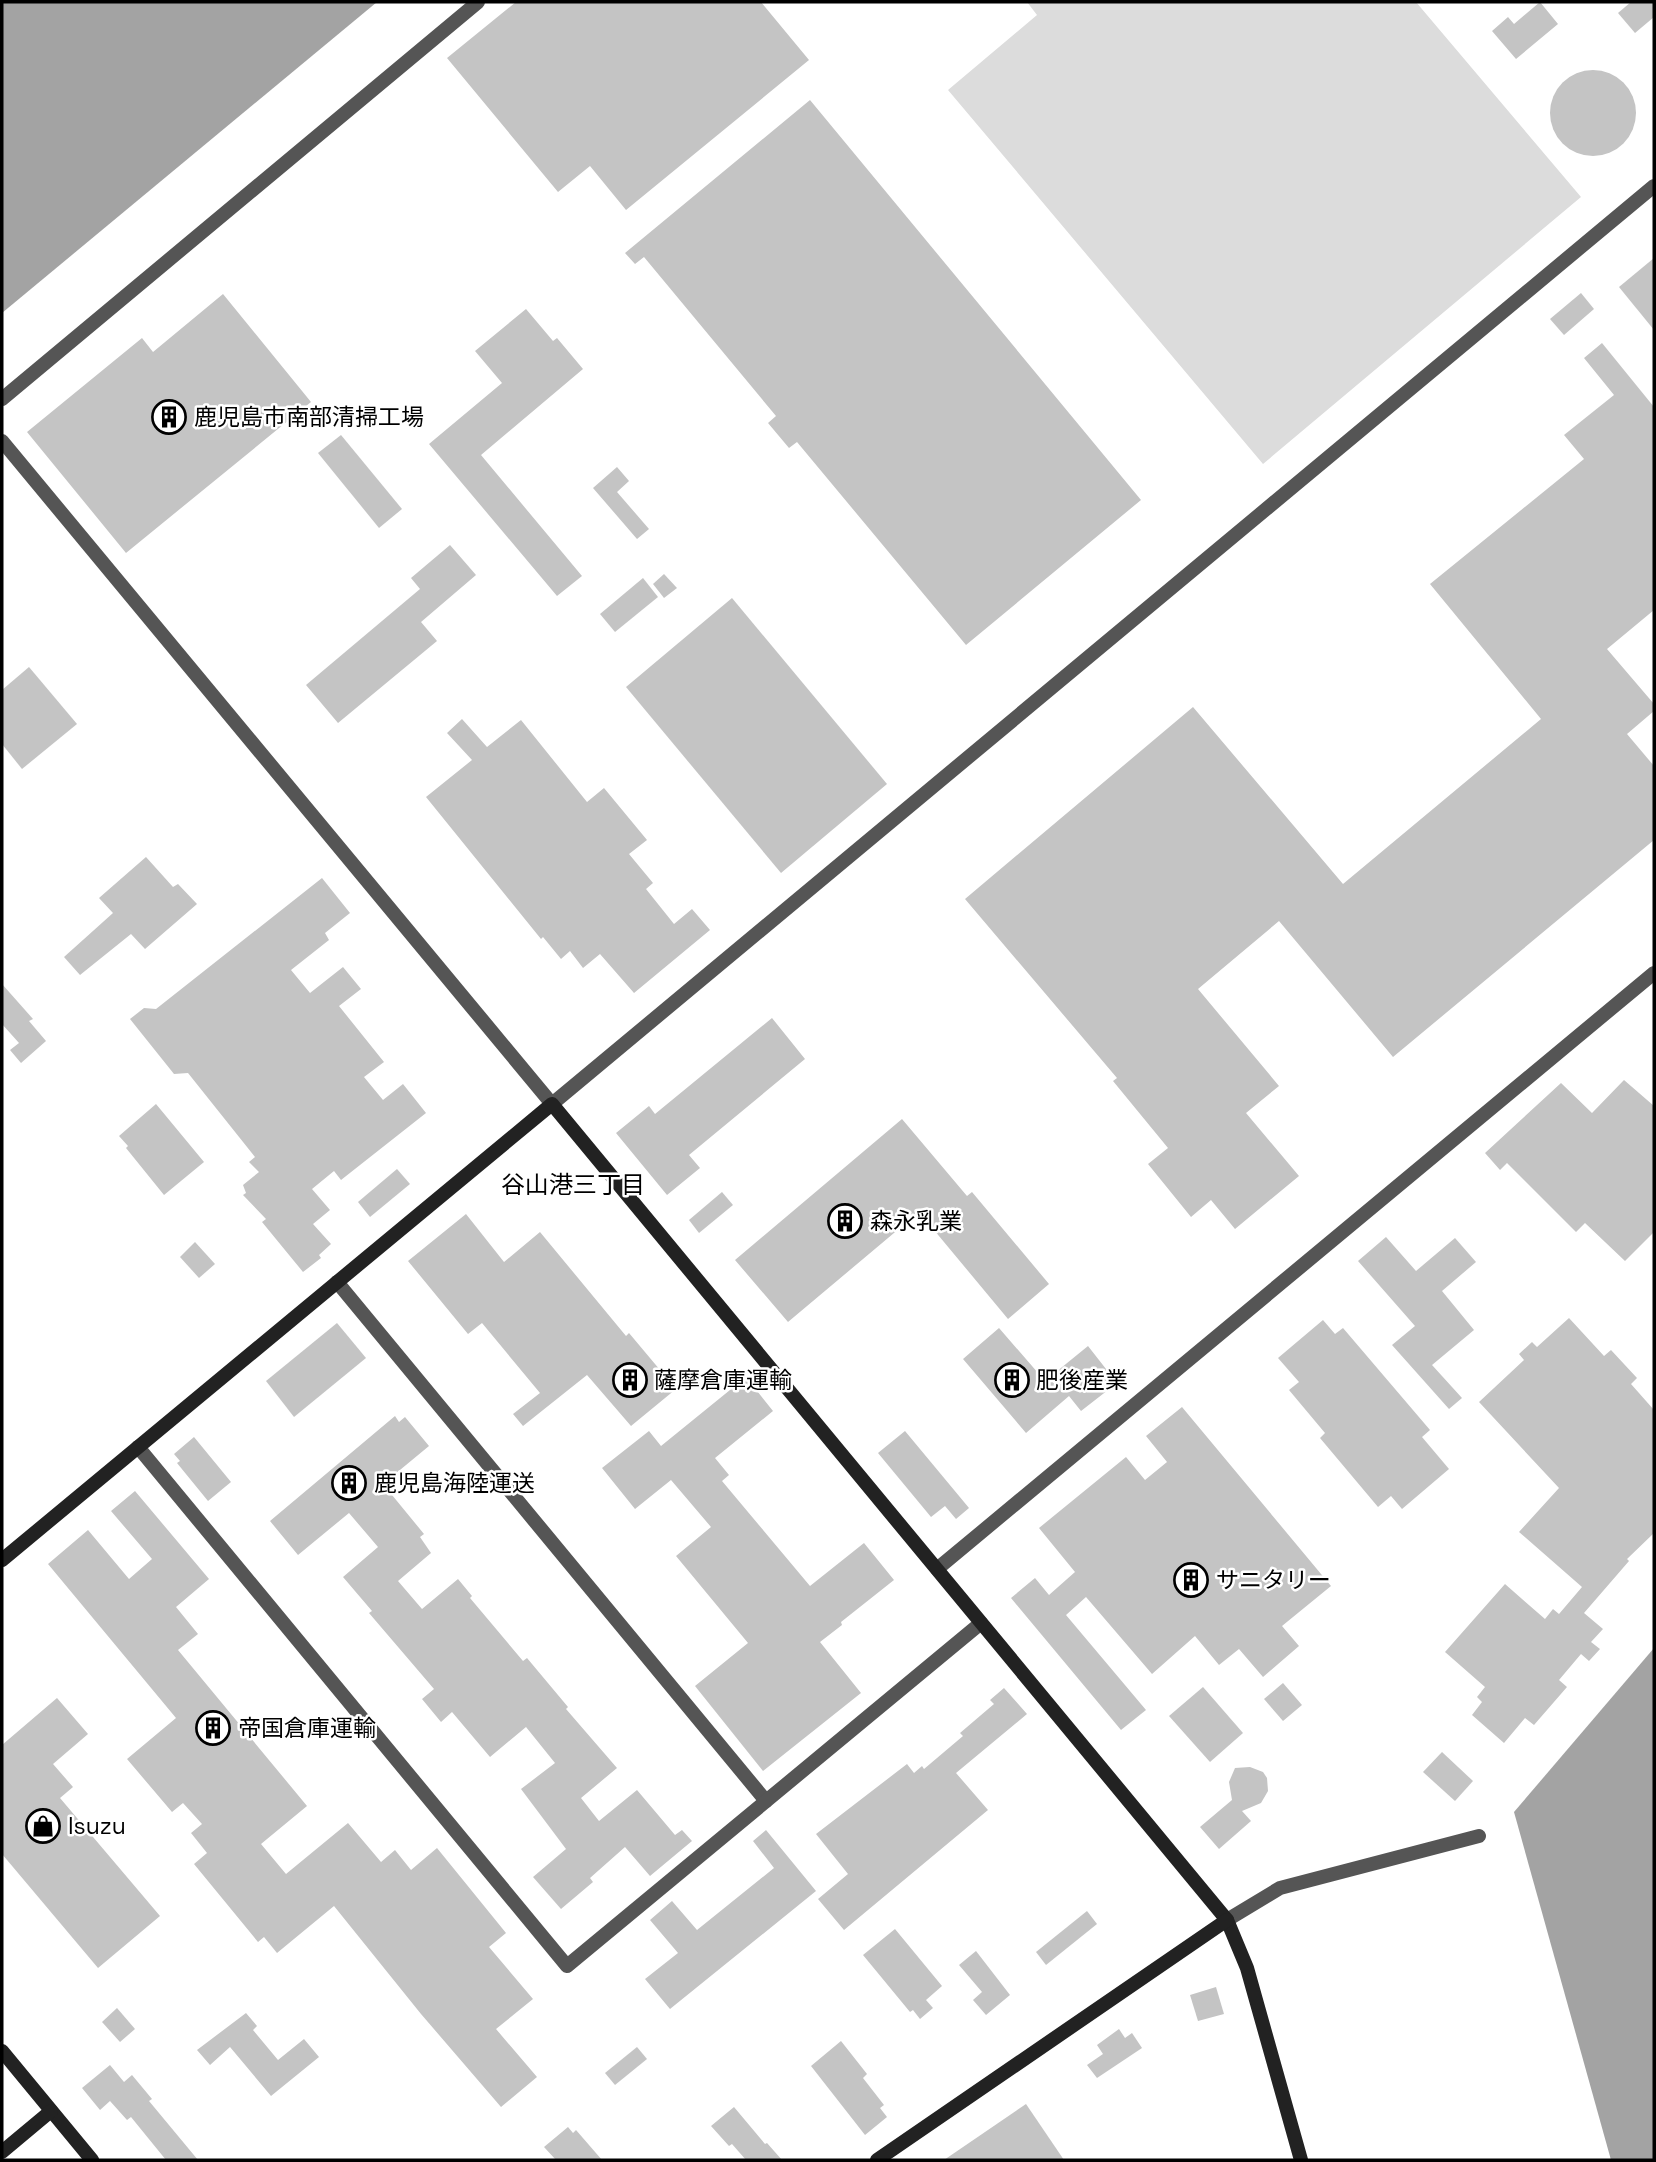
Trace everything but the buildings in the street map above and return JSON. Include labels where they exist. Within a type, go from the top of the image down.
[{"type":"street","points":[[2,399],[478,2]]},
{"type":"street","points":[[2,1560],[1654,186]]},
{"type":"street","points":[[2,441],[1227,1920],[1247,1968],[1301,2160]]},
{"type":"street","points":[[937,1569],[1654,973]]},
{"type":"street","points":[[337,1282],[766,1801]]},
{"type":"street","points":[[138,1447],[567,1966],[981,1623]]},
{"type":"street","points":[[877,2160],[1227,1920],[1280,1888],[1479,1836]]},
{"type":"street","points":[[2,2051],[92,2160]]},
{"type":"street","points":[[2,2152],[51,2111]]},
{"type":"shaded area","points":[[2,2],[377,2],[2,313]]},
{"type":"shaded area","points":[[1027,2],[1416,2],[1581,197],[1263,464],[948,90],[1037,15]]},
{"type":"shaded area","points":[[1654,1648],[1654,2160],[1611,2160],[1514,1812]]},
{"type":"place","name":"鹿児島市南部清掃工場","points":[[169,417]]},
{"type":"place","name":"森永乳業","points":[[845,1221]]},
{"type":"place","name":"薩摩倉庫運輸","points":[[630,1380]]},
{"type":"place","name":"肥後産業","points":[[1012,1380]]},
{"type":"place","name":"鹿児島海陸運送","points":[[349,1483]]},
{"type":"place","name":"サニタリー","points":[[1191,1580]]},
{"type":"place","name":"帝国倉庫運輸","points":[[213,1728]]},
{"type":"place","name":"Isuzu","points":[[43,1826]]},
{"type":"district","name":"谷山港三丁目","points":[[573,1184]]}]
